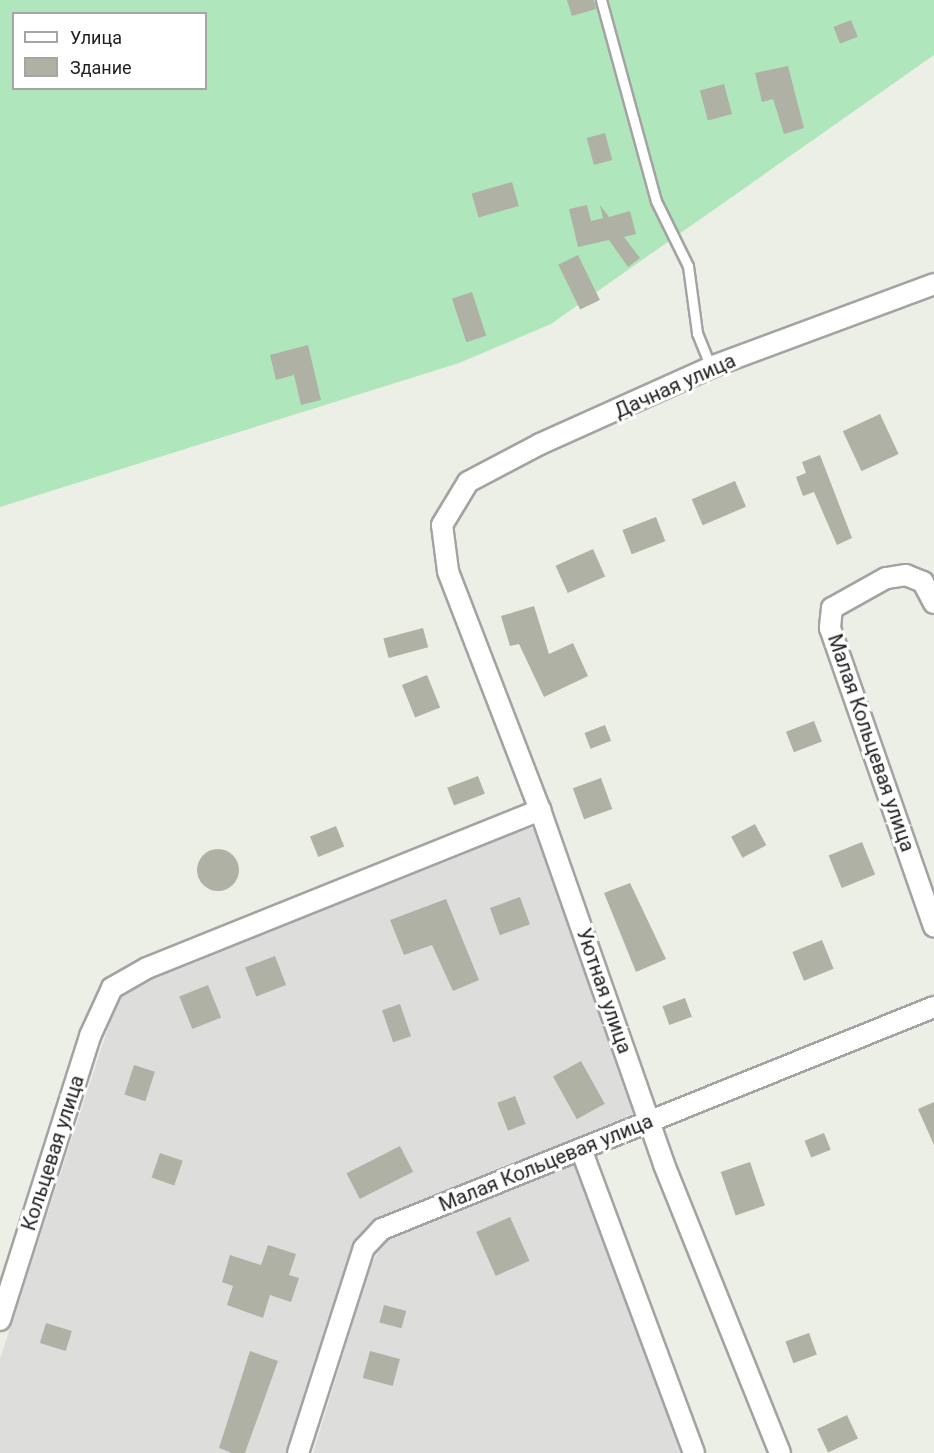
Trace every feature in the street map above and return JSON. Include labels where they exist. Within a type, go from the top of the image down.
[{"type":"street","name":"Дачная улица","points":[[442,525],[468,482],[711,367],[934,284]]},
{"type":"street","name":"Уютная улица","points":[[442,525],[448,571],[540,810],[649,1120],[780,1453]]},
{"type":"street","name":"Малая Кольцевая улица","points":[[934,603],[923,582],[906,575],[886,578],[832,608],[830,628],[934,926]]},
{"type":"street","name":"Кольцевая улица","points":[[0,1320],[90,1036],[112,988],[147,968],[540,810]]},
{"type":"street","name":"Малая Кольцевая улица","points":[[298,1453],[364,1248],[382,1229],[934,1007]]},
{"type":"street","points":[[581,1149],[694,1453]]},
{"type":"lane","points":[[601,0],[656,201],[688,266],[697,333],[711,367]]},
{"type":"shaded area","points":[[529,827],[543,834],[637,1112],[378,1220],[365,1230],[292,1453],[0,1453],[0,1359],[118,997],[139,979]]},
{"type":"shaded area","points":[[570,1164],[580,1169],[686,1453],[313,1453],[370,1267],[385,1240]]},
{"type":"green space","points":[[0,0],[934,0],[934,55],[551,324],[459,363],[0,507]]},
{"type":"building","points":[[567,0],[594,0],[596,9],[572,16]]},
{"type":"building","points":[[851,20],[858,37],[840,44],[833,27]]},
{"type":"building","points":[[788,66],[804,128],[784,134],[773,99],[762,102],[755,73]]},
{"type":"building","points":[[724,84],[732,114],[708,120],[700,90]]},
{"type":"building","points":[[605,133],[612,160],[594,165],[587,138]]},
{"type":"building","points":[[512,182],[519,206],[479,218],[472,194]]},
{"type":"building","points":[[587,205],[591,221],[603,218],[600,205],[609,217],[630,211],[636,234],[624,237],[640,258],[628,267],[609,240],[578,247],[569,209]]},
{"type":"building","points":[[578,255],[600,300],[580,310],[558,265]]},
{"type":"building","points":[[472,292],[486,336],[466,342],[452,298]]},
{"type":"building","points":[[308,345],[321,400],[301,405],[294,375],[276,380],[270,355]]},
{"type":"building","points":[[880,414],[899,454],[861,471],[843,431]]},
{"type":"building","points":[[820,455],[852,538],[837,545],[814,492],[803,496],[796,477],[806,473],[802,462]]},
{"type":"building","points":[[735,481],[746,507],[703,525],[692,499]]},
{"type":"building","points":[[656,517],[665,541],[632,554],[622,530]]},
{"type":"building","points":[[593,549],[605,576],[568,593],[556,566]]},
{"type":"building","points":[[534,606],[549,654],[573,643],[588,676],[544,697],[519,644],[510,646],[501,616]]},
{"type":"building","points":[[423,628],[428,647],[389,658],[383,639]]},
{"type":"building","points":[[427,675],[440,707],[415,718],[402,685]]},
{"type":"building","points":[[814,721],[822,742],[794,752],[786,732]]},
{"type":"building","points":[[605,725],[611,741],[591,749],[584,733]]},
{"type":"building","points":[[478,776],[485,794],[454,806],[447,788]]},
{"type":"building","points":[[601,778],[612,809],[584,819],[573,788]]},
{"type":"building","points":[[755,824],[766,845],[742,858],[731,837]]},
{"type":"building","points":[[336,826],[344,846],[318,857],[310,836]]},
{"type":"building","points":[[862,842],[875,874],[842,888],[829,855]]},
{"type":"building","points":[[218,849],[233,855],[239,870],[233,885],[218,891],[203,885],[197,870],[203,855]]},
{"type":"building","points":[[630,883],[666,959],[636,972],[604,893]]},
{"type":"building","points":[[520,897],[530,924],[500,935],[490,908]]},
{"type":"building","points":[[446,899],[479,980],[453,991],[432,945],[404,955],[390,920]]},
{"type":"building","points":[[822,940],[834,969],[804,981],[792,952]]},
{"type":"building","points":[[275,956],[286,985],[256,996],[245,967]]},
{"type":"building","points":[[208,985],[221,1017],[192,1029],[179,997]]},
{"type":"building","points":[[685,998],[692,1017],[669,1025],[662,1006]]},
{"type":"building","points":[[400,1004],[411,1036],[393,1042],[382,1010]]},
{"type":"building","points":[[581,1061],[605,1104],[577,1119],[553,1077]]},
{"type":"building","points":[[134,1065],[155,1072],[145,1101],[124,1094]]},
{"type":"building","points":[[515,1096],[526,1124],[508,1131],[497,1103]]},
{"type":"building","points":[[934,1102],[934,1145],[918,1109]]},
{"type":"building","points":[[824,1133],[831,1150],[811,1158],[805,1141]]},
{"type":"building","points":[[400,1146],[413,1172],[360,1199],[347,1173]]},
{"type":"building","points":[[160,1153],[183,1161],[174,1185],[152,1178]]},
{"type":"building","points":[[750,1162],[765,1205],[736,1216],[721,1172]]},
{"type":"building","points":[[510,1217],[530,1261],[496,1276],[476,1232]]},
{"type":"building","points":[[268,1245],[296,1254],[289,1275],[299,1278],[291,1302],[270,1295],[263,1318],[227,1305],[233,1286],[222,1282],[230,1255],[261,1265]]},
{"type":"building","points":[[384,1305],[406,1311],[402,1328],[379,1322]]},
{"type":"building","points":[[46,1323],[72,1331],[66,1351],[40,1343]]},
{"type":"building","points":[[809,1333],[817,1355],[793,1363],[786,1342]]},
{"type":"building","points":[[250,1351],[278,1361],[245,1453],[232,1453],[219,1448]]},
{"type":"building","points":[[370,1351],[400,1359],[393,1386],[363,1378]]},
{"type":"building","points":[[847,1415],[858,1439],[828,1453],[817,1429]]}]
